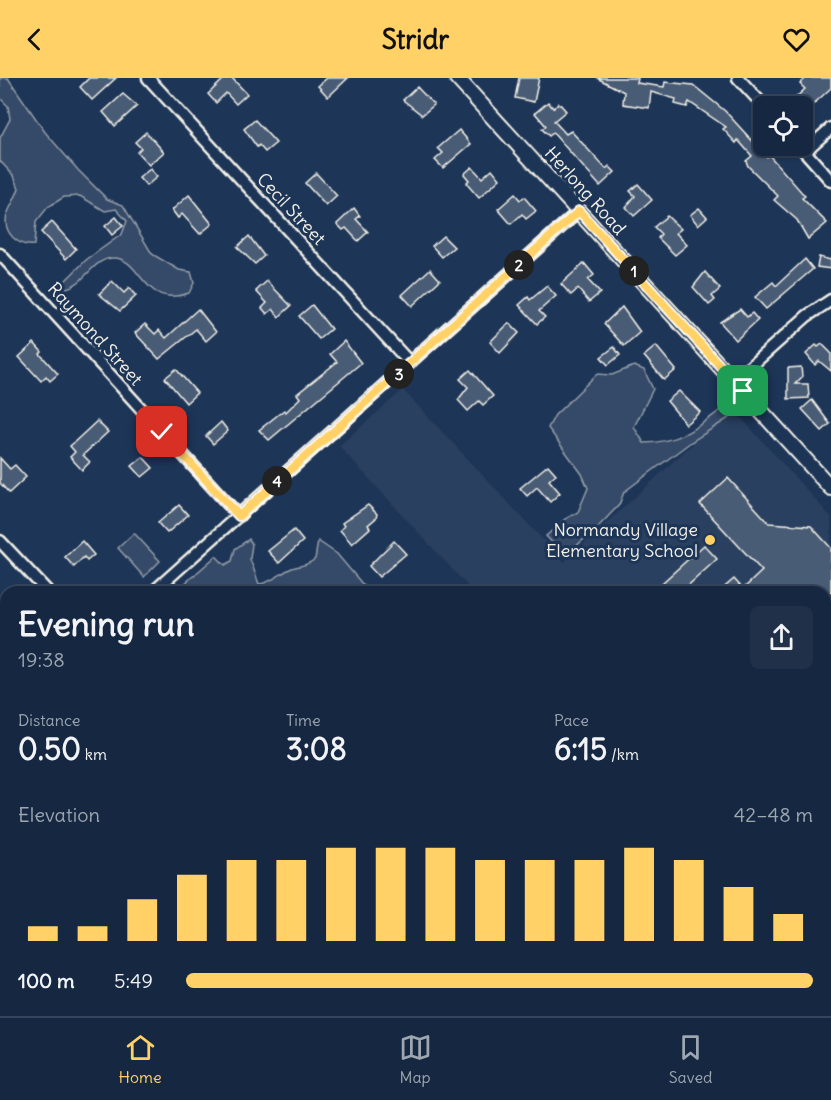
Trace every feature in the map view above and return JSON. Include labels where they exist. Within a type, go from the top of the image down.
[{"type":"street","name":"Cecil Street","points":[[148,78],[410,363]]},
{"type":"street","points":[[738,78],[755,96]]},
{"type":"street","name":"Herlong Road","points":[[463,80],[831,488]]},
{"type":"street","points":[[813,140],[831,128]]},
{"type":"street","points":[[809,156],[831,181]]},
{"type":"street","points":[[160,586],[579,211]]},
{"type":"street","name":"Raymond Street","points":[[0,254],[239,516]]},
{"type":"street","points":[[734,381],[807,316],[831,300]]},
{"type":"street","points":[[0,541],[42,586]]},
{"type":"shaded area","points":[[0,78],[8,78],[45,132],[78,170],[107,199],[123,205],[152,254],[179,270],[191,272],[194,283],[189,293],[173,296],[162,295],[152,289],[132,267],[115,258],[100,262],[78,282],[65,288],[62,284],[86,260],[122,234],[127,221],[116,209],[105,211],[80,196],[64,197],[48,207],[36,222],[34,245],[23,244],[13,238],[6,222],[19,188],[14,176],[0,161],[0,138],[10,119],[8,106],[0,98]]},
{"type":"shaded area","points":[[634,366],[644,370],[653,389],[634,427],[644,443],[678,437],[726,406],[732,416],[691,442],[624,492],[619,505],[598,527],[575,547],[560,551],[546,536],[565,519],[578,512],[588,488],[582,474],[548,428],[555,415],[597,374],[612,375]]},
{"type":"shaded area","name":"Normandy Village Elementary School","points":[[403,390],[564,562],[732,408],[831,517],[831,586],[467,586],[339,446]]},
{"type":"shaded area","points":[[134,533],[160,561],[144,577],[118,548]]},
{"type":"shaded area","points":[[249,539],[252,544],[250,559],[259,584],[268,582],[292,568],[315,559],[318,541],[337,554],[364,586],[182,586],[216,556],[225,565],[232,561],[235,549]]},
{"type":"building","points":[[89,78],[116,78],[92,100],[80,87]]},
{"type":"building","points":[[225,78],[232,78],[247,94],[236,104],[226,93],[216,103],[208,94]]},
{"type":"building","points":[[327,78],[348,78],[328,97],[318,86]]},
{"type":"building","points":[[519,78],[539,78],[534,102],[515,98]]},
{"type":"building","points":[[597,78],[638,78],[637,83],[664,87],[665,82],[693,85],[725,111],[753,142],[753,156],[770,156],[805,196],[802,198],[827,223],[808,239],[797,220],[774,200],[778,196],[748,166],[746,161],[752,156],[738,140],[736,143],[723,129],[726,127],[689,102],[687,107],[675,104],[676,99],[651,92],[649,108],[623,104],[624,92]]},
{"type":"building","points":[[806,78],[831,78],[831,88],[813,105],[813,96],[797,96],[805,89],[800,84]]},
{"type":"building","points":[[417,87],[434,105],[422,115],[403,100]]},
{"type":"building","points":[[123,94],[137,106],[115,126],[103,112]]},
{"type":"building","points":[[548,102],[553,108],[559,103],[566,111],[554,121],[566,134],[571,131],[606,169],[609,166],[615,172],[600,186],[553,133],[549,136],[542,129],[546,126],[535,113]]},
{"type":"building","points":[[255,120],[276,143],[265,152],[259,145],[257,147],[244,129]]},
{"type":"building","points":[[459,130],[471,144],[443,168],[435,160],[443,153],[438,148]]},
{"type":"building","points":[[146,132],[164,152],[149,165],[137,152],[141,148],[135,142]]},
{"type":"building","points":[[472,167],[482,178],[492,169],[500,179],[479,198],[466,183],[469,180],[464,174]]},
{"type":"building","points":[[150,169],[157,177],[146,186],[139,178]]},
{"type":"building","points":[[316,173],[337,196],[326,206],[305,183]]},
{"type":"building","points":[[638,184],[652,200],[634,216],[626,207],[635,196],[630,191]]},
{"type":"building","points":[[515,194],[520,200],[524,197],[536,211],[526,219],[522,214],[511,224],[498,209]]},
{"type":"building","points":[[189,195],[212,224],[200,234],[182,214],[178,218],[172,210]]},
{"type":"building","points":[[354,208],[360,216],[356,219],[368,232],[358,241],[346,228],[343,230],[337,224]]},
{"type":"building","points":[[699,208],[707,217],[698,225],[690,215]]},
{"type":"building","points":[[667,216],[681,229],[676,233],[687,245],[675,255],[658,238],[661,234],[654,227]]},
{"type":"building","points":[[116,217],[123,226],[112,235],[105,226]]},
{"type":"building","points":[[52,222],[76,249],[66,259],[41,232]]},
{"type":"building","points":[[249,236],[264,256],[255,264],[237,247]]},
{"type":"building","points":[[443,236],[454,247],[442,257],[432,246]]},
{"type":"building","points":[[819,257],[831,260],[831,269],[817,267]]},
{"type":"building","points":[[805,259],[813,269],[766,309],[755,297],[773,282],[776,286]]},
{"type":"building","points":[[584,263],[594,275],[588,280],[600,293],[589,302],[578,289],[571,295],[561,284]]},
{"type":"building","points":[[430,269],[440,280],[412,306],[402,295]]},
{"type":"building","points":[[705,272],[720,289],[712,296],[715,300],[709,305],[693,287]]},
{"type":"building","points":[[112,281],[124,293],[129,288],[136,296],[120,311],[99,294]]},
{"type":"building","points":[[267,281],[291,306],[279,317],[273,309],[267,314],[262,308],[267,303],[256,291]]},
{"type":"building","points":[[547,286],[556,296],[539,311],[545,317],[537,324],[519,305],[528,297],[530,300]]},
{"type":"building","points":[[312,305],[331,329],[319,339],[299,316]]},
{"type":"building","points":[[622,307],[640,332],[624,346],[604,324]]},
{"type":"building","points":[[198,309],[216,332],[206,341],[196,329],[159,359],[135,333],[145,324],[155,334],[159,330],[166,338]]},
{"type":"building","points":[[740,309],[747,317],[752,313],[758,320],[736,340],[720,322]]},
{"type":"building","points":[[509,323],[519,333],[500,353],[490,342]]},
{"type":"building","points":[[344,341],[361,363],[269,440],[259,430],[284,410],[286,412],[300,398],[297,394],[337,362],[330,354]]},
{"type":"building","points":[[34,343],[42,352],[40,354],[58,374],[50,381],[46,376],[41,381],[19,357]]},
{"type":"building","points":[[822,344],[831,353],[831,371],[819,361],[815,365],[806,354],[816,345],[818,347]]},
{"type":"building","points":[[656,346],[676,370],[664,380],[644,356]]},
{"type":"building","points":[[614,347],[620,355],[608,365],[601,357]]},
{"type":"building","points":[[801,367],[802,377],[795,384],[808,384],[809,398],[788,399],[788,368]]},
{"type":"building","points":[[176,369],[197,393],[186,403],[165,378]]},
{"type":"building","points":[[470,370],[493,396],[483,405],[479,401],[468,411],[458,400],[468,387],[460,379]]},
{"type":"building","points":[[679,391],[700,412],[686,424],[667,401]]},
{"type":"building","points":[[812,400],[830,424],[822,431],[802,409]]},
{"type":"building","points":[[97,421],[108,432],[83,455],[90,462],[82,470],[70,457],[75,452],[70,446]]},
{"type":"building","points":[[221,422],[228,431],[213,444],[206,436]]},
{"type":"building","points":[[143,457],[153,468],[142,477],[132,466]]},
{"type":"building","points":[[0,458],[10,469],[15,465],[26,477],[9,493],[0,483]]},
{"type":"building","points":[[548,465],[556,474],[549,480],[560,493],[550,502],[537,487],[527,496],[520,488]]},
{"type":"building","points":[[728,478],[769,523],[811,526],[831,548],[831,586],[746,586],[762,571],[700,504]]},
{"type":"building","points":[[179,505],[188,515],[167,533],[158,523]]},
{"type":"building","points":[[368,505],[377,514],[376,518],[368,525],[370,528],[352,544],[340,530],[344,526],[342,523]]},
{"type":"building","points":[[294,530],[303,541],[279,563],[268,551]]},
{"type":"building","points":[[82,541],[94,555],[87,561],[84,557],[74,567],[65,557]]},
{"type":"building","points":[[394,541],[406,554],[379,577],[369,566]]},
{"type":"building","points":[[704,545],[717,559],[688,586],[659,586]]},
{"type":"building","points":[[734,579],[740,586],[726,586]]},
{"type":"place","name":"Normandy Village Elementary School","points":[[710,540]]},
{"type":"route","points":[[162,432],[239,516],[579,211],[743,391]]}]
